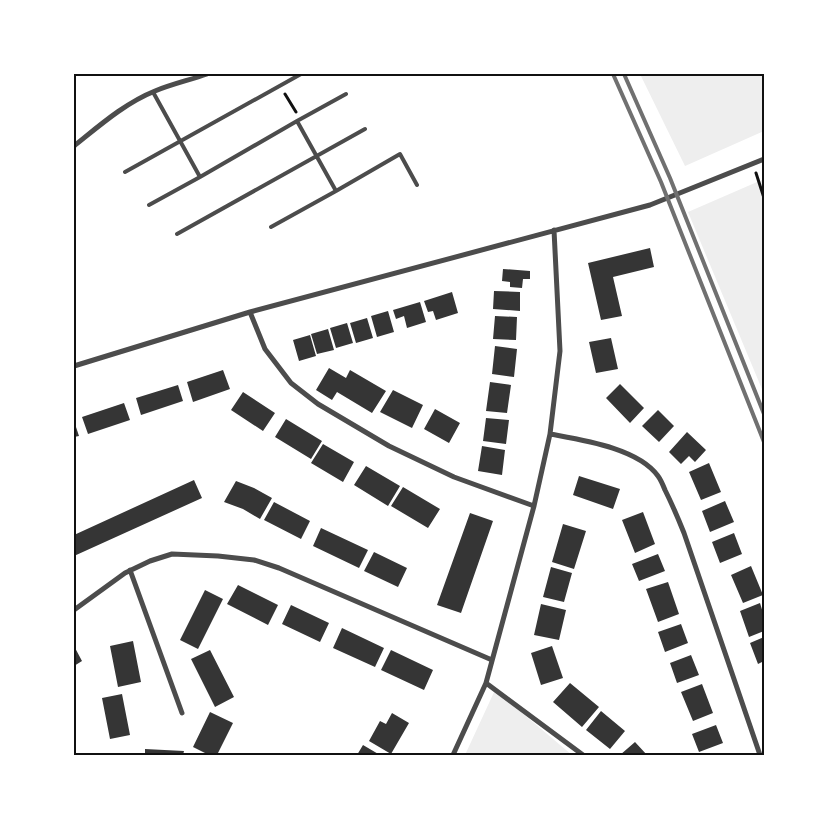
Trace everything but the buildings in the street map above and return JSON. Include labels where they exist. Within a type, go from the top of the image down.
[{"type":"street","points":[[74,146],[122,109],[153,92],[207,74]]},
{"type":"street","points":[[74,366],[250,312],[650,205],[764,159]]},
{"type":"street","points":[[453,755],[486,682],[534,506],[550,434],[560,351],[554,230]]},
{"type":"street","points":[[250,312],[265,350],[291,383],[318,404],[389,446],[454,477],[534,506]]},
{"type":"street","points":[[550,434],[616,449],[645,464],[657,475],[679,520],[760,755]]},
{"type":"street","points":[[74,610],[130,570],[172,554],[254,560],[279,568],[492,660]]},
{"type":"street","points":[[130,570],[182,713]]},
{"type":"street","points":[[486,682],[583,755]]},
{"type":"lane","points":[[125,172],[301,74]]},
{"type":"lane","points":[[153,92],[200,177]]},
{"type":"lane","points":[[149,205],[346,94]]},
{"type":"lane","points":[[298,121],[336,191]]},
{"type":"lane","points":[[177,234],[365,129]]},
{"type":"lane","points":[[271,227],[400,154],[417,185]]},
{"type":"path","points":[[280,85],[298,121]]},
{"type":"path","points":[[753,163],[764,198]]},
{"type":"shaded area","points":[[640,74],[764,74],[764,131],[685,166]]},
{"type":"shaded area","points":[[764,179],[764,394],[688,212]]},
{"type":"shaded area","points":[[495,690],[572,755],[465,755]]},
{"type":"railway","points":[[613,74],[661,182],[764,442]]},
{"type":"railway","points":[[624,74],[670,178],[764,414]]}]
